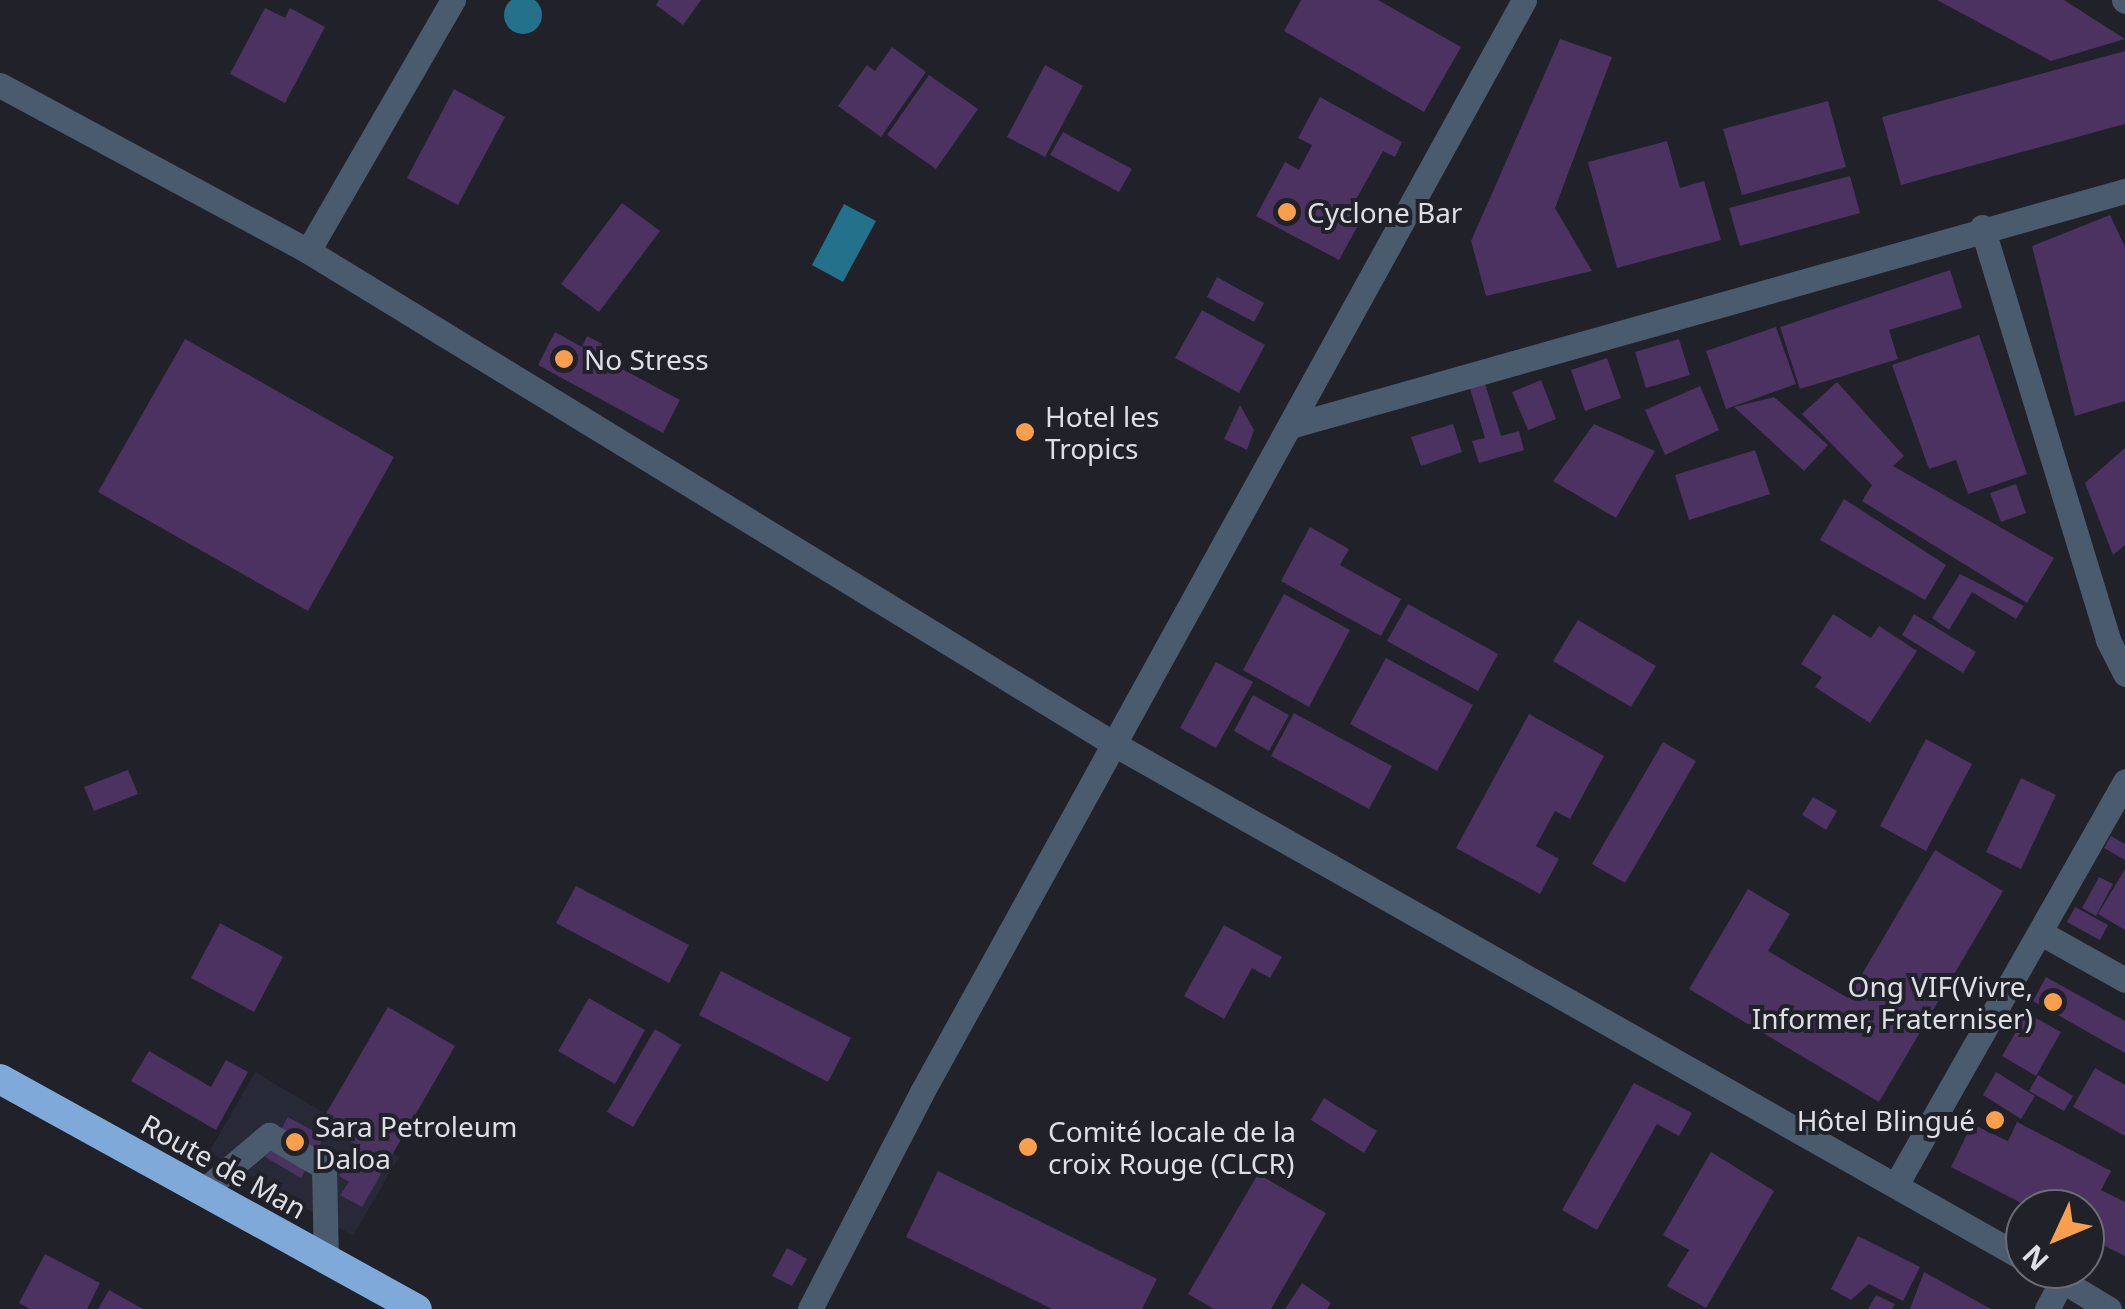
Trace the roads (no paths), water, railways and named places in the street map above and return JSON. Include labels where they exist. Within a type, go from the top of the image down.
[{"type":"highway","name":"Route de Man","points":[[0,1079],[404,1306]]},
{"type":"street","points":[[308,251],[453,0]]},
{"type":"street","points":[[810,1309],[1114,744],[1294,425],[1524,0]]},
{"type":"street","points":[[0,85],[308,251],[1114,744],[2005,1247]]},
{"type":"street","points":[[1294,425],[1982,227],[2125,191]]},
{"type":"street","points":[[1982,227],[2108,640],[2125,674]]},
{"type":"street","points":[[1897,1183],[2125,780]]},
{"type":"street","points":[[2041,933],[2125,980]]},
{"type":"street","points":[[203,1191],[260,1136],[286,1144],[327,1174],[326,1259]]},
{"type":"street","points":[[2075,1289],[2109,1309]]},
{"type":"water","points":[[523,-4],[537,1],[542,15],[537,29],[523,34],[509,29],[504,15],[509,1]]},
{"type":"water","points":[[844,204],[876,221],[843,282],[812,265]]},
{"type":"place","name":"Cyclone Bar","points":[[1287,212]]},
{"type":"place","name":"No Stress","points":[[564,359]]},
{"type":"place","name":"Hotel les Tropics","points":[[1025,432]]},
{"type":"place","name":"Ong VIF(Vivre, Informer, Fraterniser)","points":[[2053,1002]]},
{"type":"place","name":"Hôtel Blingué","points":[[1995,1120]]},
{"type":"place","name":"Sara Petroleum Daloa","points":[[295,1142]]},
{"type":"place","name":"Comité locale de la croix Rouge (CLCR)","points":[[1028,1147]]}]
